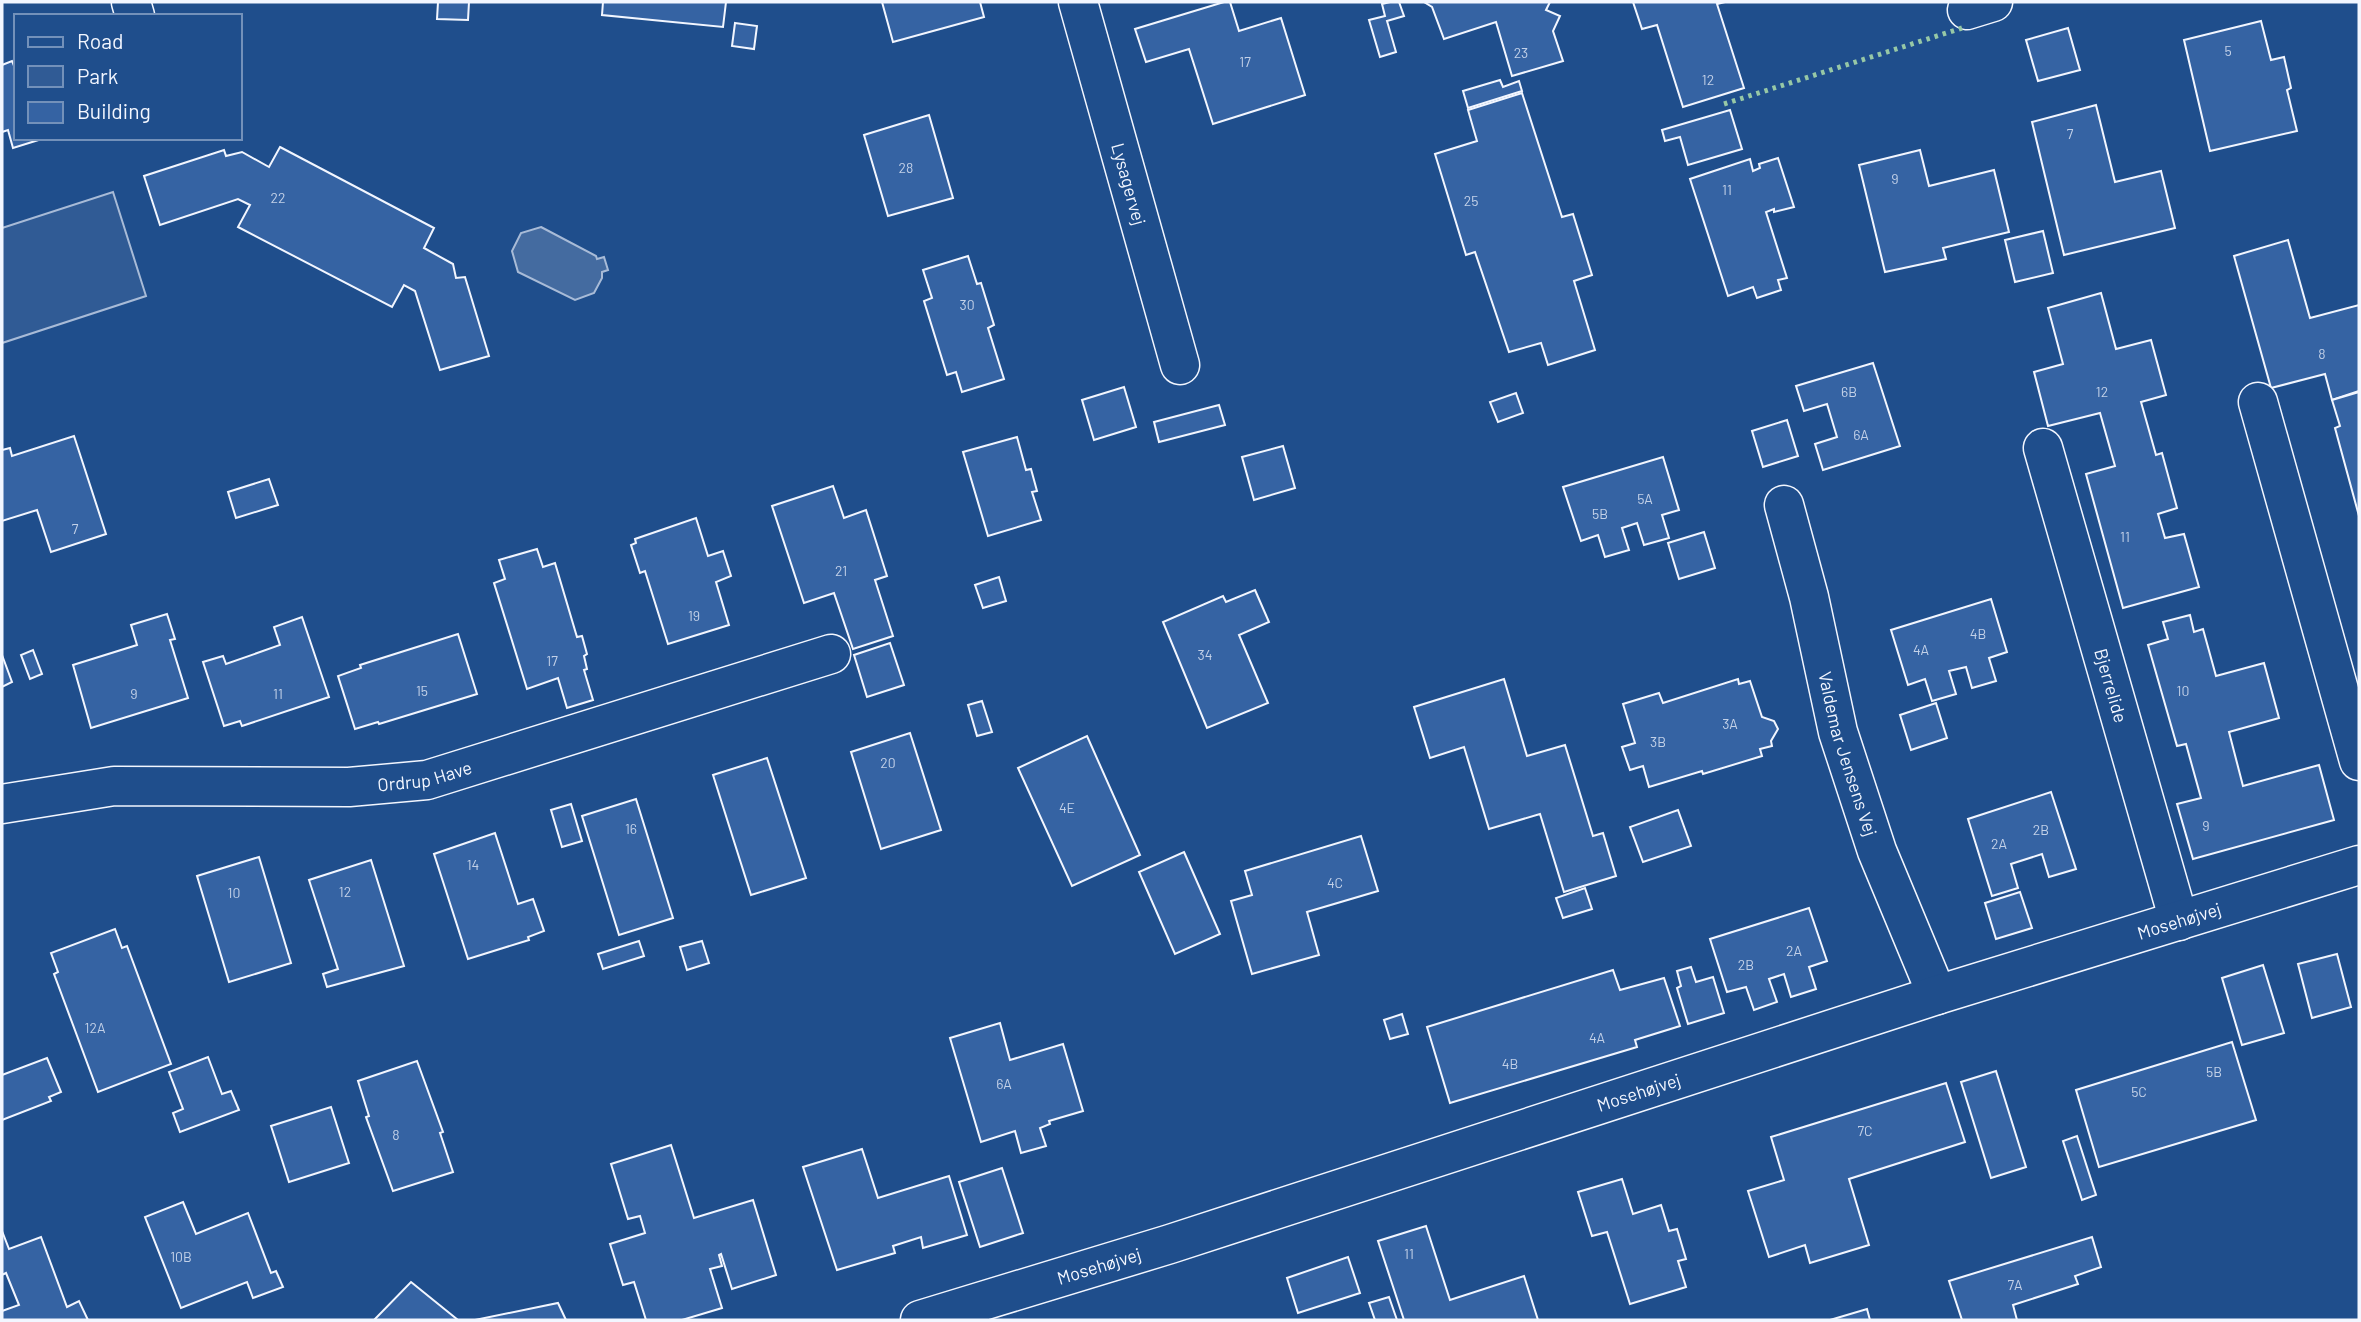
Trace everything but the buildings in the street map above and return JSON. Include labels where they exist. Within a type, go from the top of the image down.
[{"type":"street","name":"Lysagervej","points":[[1078,2],[1180,365]]},
{"type":"street","points":[[2258,402],[2359,761]]},
{"type":"street","name":"Bjerrelide","points":[[2043,448],[2179,920]]},
{"type":"street","name":"Valdemar Jensens Vej","points":[[1784,505],[1809,597],[1838,732],[1877,851],[1937,996]]},
{"type":"street","name":"Ordrup Have","points":[[2,804],[114,786],[349,787],[427,780],[831,654]]},
{"type":"street","name":"Mosehøjvej","points":[[920,1320],[1145,1252],[1937,996],[2359,865]]},
{"type":"green space","points":[[113,192],[146,296],[2,343],[2,228]]},
{"type":"shaded area","points":[[541,227],[596,256],[597,259],[604,257],[608,270],[602,272],[602,278],[594,293],[575,300],[518,272],[512,251],[521,233]]},
{"type":"hedge","points":[[1724,104],[1962,28]]}]
